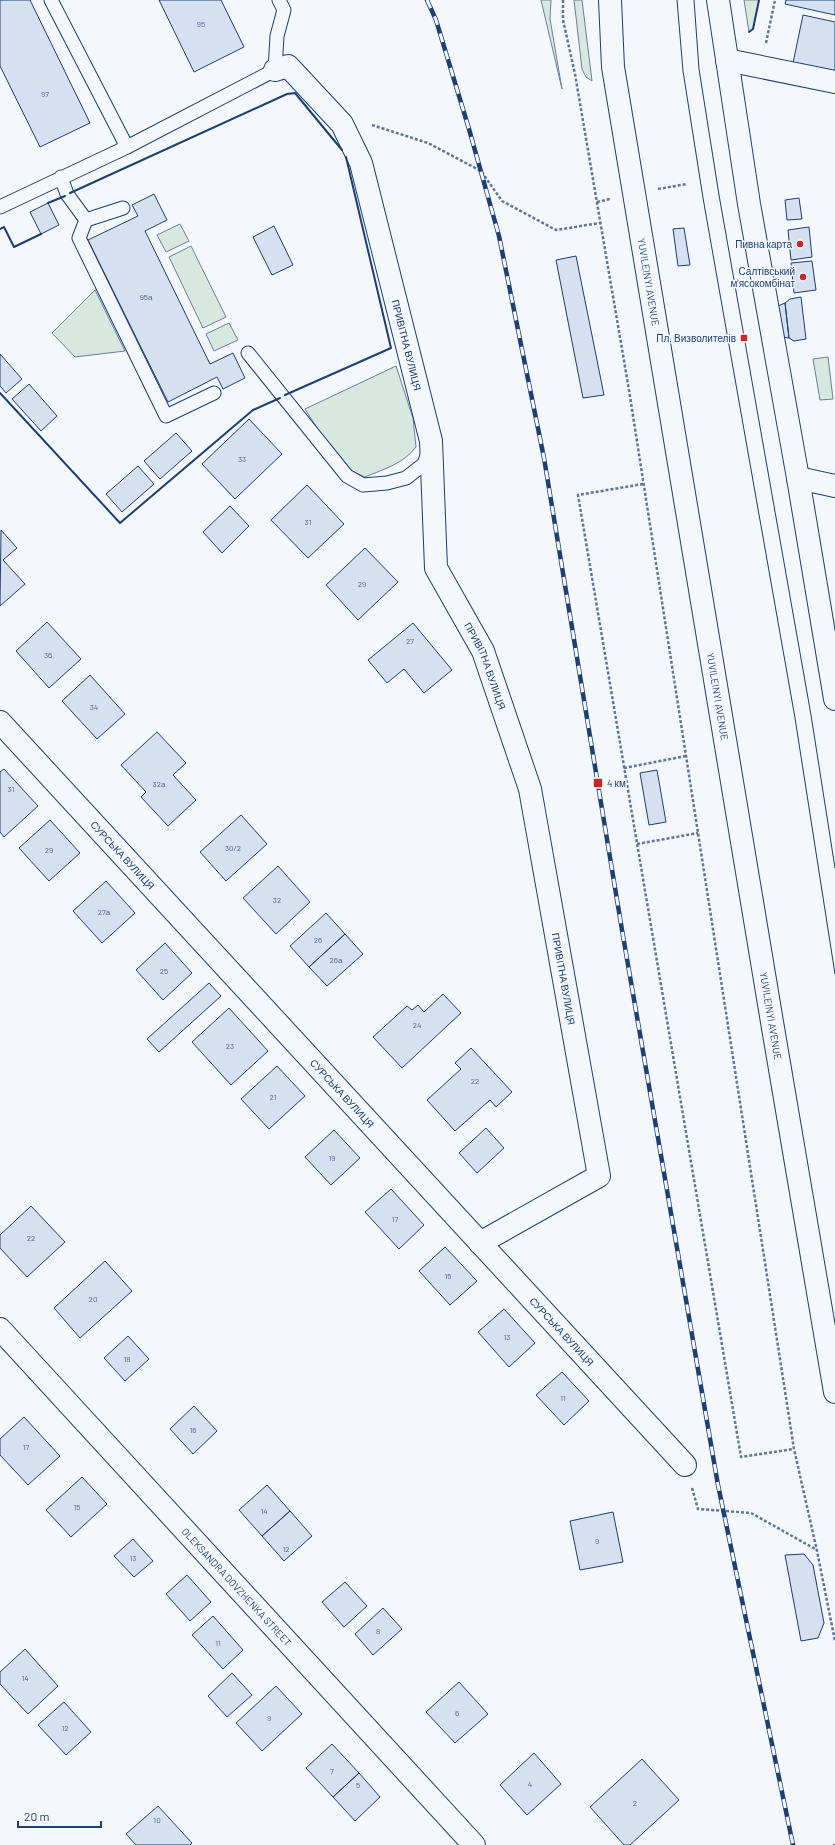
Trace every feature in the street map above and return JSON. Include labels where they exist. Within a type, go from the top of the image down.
[{"type":"street","name":"YUVILEINYI AVENUE","points":[[610,0],[613,67],[774,1036],[835,1392]]},
{"type":"street","points":[[718,0],[749,204],[798,478],[835,699]]},
{"type":"street","points":[[727,60],[835,82]]},
{"type":"street","name":"ПРИВІТНА ВУЛИЦЯ","points":[[275,70],[288,66],[342,124],[361,163],[431,441],[436,568],[483,651],[530,789],[598,1176],[480,1243]]},
{"type":"street","points":[[798,478],[835,486]]},
{"type":"street","name":"СУРСЬКА ВУЛИЦЯ","points":[[0,722],[685,1465]]},
{"type":"street","name":"OLEKSANDRA DOVZHENKA STREET","points":[[0,1329],[474,1845]]},
{"type":"lane","points":[[51,0],[127,147]]},
{"type":"lane","points":[[0,208],[61,177],[127,147],[275,70],[277,36],[284,10],[279,0]]},
{"type":"lane","points":[[61,177],[67,194],[86,220]]},
{"type":"lane","points":[[86,220],[122,208]]},
{"type":"lane","points":[[86,220],[79,238],[166,416],[214,393]]},
{"type":"lane","points":[[248,353],[347,476],[363,485],[387,483],[406,478],[424,464],[431,441]]},
{"type":"path","points":[[563,0],[563,20],[575,74],[644,484],[794,1449],[818,1551],[835,1641]]},
{"type":"path","points":[[761,67],[775,0]]},
{"type":"path","points":[[342,124],[370,124],[428,143],[481,170],[502,200],[556,230],[600,223]]},
{"type":"path","points":[[644,484],[578,495],[741,1457],[794,1449]]},
{"type":"path","points":[[624,768],[686,756]]},
{"type":"path","points":[[637,844],[698,833]]},
{"type":"path","points":[[685,1465],[698,1509],[751,1513],[818,1551]]},
{"type":"shaded area","points":[[541,0],[551,0],[550,19],[562,89]]},
{"type":"shaded area","points":[[574,0],[582,0],[592,81],[586,77],[582,69]]},
{"type":"shaded area","points":[[744,0],[759,0],[753,29],[749,32]]},
{"type":"shaded area","points":[[180,224],[189,241],[166,252],[157,235]]},
{"type":"shaded area","points":[[191,246],[226,317],[203,328],[169,257]]},
{"type":"shaded area","points":[[95,290],[125,351],[75,357],[52,333]]},
{"type":"shaded area","points":[[229,323],[238,340],[214,351],[206,334]]},
{"type":"shaded area","points":[[828,357],[833,399],[820,400],[813,359]]},
{"type":"shaded area","points":[[396,366],[413,418],[416,447],[399,462],[365,477],[352,471],[319,431],[305,409]]},
{"type":"building","points":[[0,0],[30,0],[90,123],[40,147],[0,66]]},
{"type":"building","points":[[159,0],[221,0],[244,47],[194,72]]},
{"type":"building","points":[[786,0],[835,0],[835,15],[785,4]]},
{"type":"building","points":[[803,15],[835,22],[835,72],[793,63]]},
{"type":"building","points":[[154,194],[167,220],[145,231],[210,364],[233,353],[245,378],[223,389],[217,377],[168,402],[88,240],[138,216],[132,205]]},
{"type":"building","points":[[799,198],[802,219],[787,220],[785,200]]},
{"type":"building","points":[[48,203],[59,225],[41,234],[30,212]]},
{"type":"building","points":[[274,226],[293,265],[272,275],[253,237]]},
{"type":"building","name":"Пивна карта","points":[[809,227],[812,257],[791,260],[788,230]]},
{"type":"building","points":[[684,228],[690,265],[678,266],[673,229]]},
{"type":"building","points":[[576,256],[604,395],[583,398],[556,260]]},
{"type":"building","name":"Салтівський мʼясокомбінат","points":[[812,261],[816,290],[794,293],[791,263]]},
{"type":"building","points":[[801,297],[806,339],[794,341],[789,338],[785,303],[790,299]]},
{"type":"building","points":[[785,303],[789,338],[782,337],[778,306]]},
{"type":"building","points":[[0,354],[22,379],[6,393],[0,386]]},
{"type":"building","points":[[29,384],[57,416],[41,431],[12,399]]},
{"type":"building","points":[[249,419],[282,454],[235,499],[202,464]]},
{"type":"building","points":[[176,433],[192,451],[160,479],[144,461]]},
{"type":"building","points":[[138,466],[154,484],[122,512],[106,494]]},
{"type":"building","points":[[307,485],[344,524],[308,558],[271,520]]},
{"type":"building","points":[[230,506],[249,526],[222,553],[203,532]]},
{"type":"building","points":[[1,530],[17,548],[3,560],[25,584],[0,606]]},
{"type":"building","points":[[365,548],[398,582],[358,620],[326,585]]},
{"type":"building","points":[[47,622],[81,659],[49,688],[16,651]]},
{"type":"building","points":[[413,623],[452,670],[424,693],[404,669],[387,683],[368,660]]},
{"type":"building","points":[[90,675],[125,714],[97,739],[62,701]]},
{"type":"building","points":[[157,732],[186,763],[173,775],[196,800],[168,826],[141,797],[146,792],[121,765]]},
{"type":"building","points":[[4,769],[38,806],[4,837],[0,832],[0,772]]},
{"type":"building","points":[[657,770],[666,822],[649,825],[640,773]]},
{"type":"building","points":[[241,815],[267,844],[226,881],[200,852]]},
{"type":"building","points":[[50,820],[80,853],[49,881],[19,848]]},
{"type":"building","points":[[278,866],[310,902],[276,934],[243,898]]},
{"type":"building","points":[[106,881],[135,913],[102,943],[73,911]]},
{"type":"building","points":[[326,913],[345,934],[309,967],[290,946]]},
{"type":"building","points":[[345,934],[363,954],[327,986],[309,967]]},
{"type":"building","points":[[165,943],[192,973],[163,1000],[136,970]]},
{"type":"building","points":[[209,983],[221,996],[159,1052],[147,1039]]},
{"type":"building","points":[[443,994],[461,1013],[402,1068],[373,1037],[407,1006],[412,1010],[418,1005],[424,1012]]},
{"type":"building","points":[[229,1008],[268,1051],[231,1085],[192,1042]]},
{"type":"building","points":[[471,1048],[512,1092],[496,1107],[490,1100],[455,1131],[427,1100],[461,1069],[455,1063]]},
{"type":"building","points":[[277,1066],[305,1096],[269,1129],[241,1099]]},
{"type":"building","points":[[486,1128],[504,1148],[477,1173],[459,1153]]},
{"type":"building","points":[[334,1130],[360,1158],[331,1185],[305,1157]]},
{"type":"building","points":[[391,1189],[424,1225],[399,1249],[365,1212]]},
{"type":"building","points":[[31,1206],[65,1242],[27,1277],[0,1248],[0,1235]]},
{"type":"building","points":[[445,1247],[477,1281],[450,1305],[419,1271]]},
{"type":"building","points":[[105,1261],[132,1291],[80,1338],[54,1308]]},
{"type":"building","points":[[504,1309],[535,1343],[509,1367],[478,1332]]},
{"type":"building","points":[[128,1336],[149,1359],[125,1381],[104,1358]]},
{"type":"building","points":[[562,1372],[589,1401],[564,1425],[536,1395]]},
{"type":"building","points":[[194,1406],[217,1431],[193,1454],[170,1429]]},
{"type":"building","points":[[24,1417],[60,1456],[28,1485],[0,1455],[0,1439]]},
{"type":"building","points":[[82,1477],[107,1504],[71,1537],[46,1510]]},
{"type":"building","points":[[267,1485],[290,1511],[262,1536],[239,1510]]},
{"type":"building","points":[[290,1511],[312,1536],[284,1561],[262,1536]]},
{"type":"building","points":[[613,1512],[623,1562],[580,1570],[570,1521]]},
{"type":"building","points":[[133,1539],[153,1561],[134,1577],[114,1556]]},
{"type":"building","points":[[804,1554],[813,1565],[824,1623],[818,1638],[801,1641],[785,1555]]},
{"type":"building","points":[[187,1575],[211,1602],[190,1621],[166,1594]]},
{"type":"building","points":[[345,1582],[367,1606],[344,1627],[322,1602]]},
{"type":"building","points":[[383,1608],[402,1629],[373,1655],[355,1634]]},
{"type":"building","points":[[213,1616],[243,1650],[223,1669],[192,1635]]},
{"type":"building","points":[[25,1649],[58,1686],[28,1714],[0,1684],[0,1672]]},
{"type":"building","points":[[232,1673],[252,1695],[227,1717],[208,1696]]},
{"type":"building","points":[[459,1682],[488,1714],[455,1743],[426,1712]]},
{"type":"building","points":[[276,1686],[302,1714],[262,1751],[236,1723]]},
{"type":"building","points":[[64,1702],[91,1732],[66,1755],[38,1725]]},
{"type":"building","points":[[332,1744],[359,1773],[333,1797],[306,1768]]},
{"type":"building","points":[[534,1753],[561,1784],[527,1815],[500,1785]]},
{"type":"building","points":[[642,1759],[679,1800],[630,1845],[624,1845],[590,1807]]},
{"type":"building","points":[[359,1773],[380,1797],[355,1821],[333,1797]]},
{"type":"building","points":[[158,1806],[192,1843],[190,1845],[136,1845],[126,1834]]},
{"type":"tram line","points":[[677,0],[683,71],[703,198],[795,718],[835,974]]},
{"type":"tram line","points":[[694,0],[699,69],[719,195],[811,715],[835,868]]},
{"type":"railway","points":[[427,0],[436,20],[499,236],[544,458],[622,930],[718,1485],[793,1845]]},
{"type":"wall","points":[[749,32],[753,29],[759,0]]},
{"type":"wall","points":[[70,193],[287,94],[295,93],[342,150]]},
{"type":"wall","points":[[285,395],[391,348],[346,157]]},
{"type":"wall","points":[[48,203],[65,196]]},
{"type":"wall","points":[[0,229],[4,227],[14,247],[41,234]]},
{"type":"wall","points":[[0,393],[120,523],[253,410],[280,398]]},
{"type":"place","name":"Пивна карта","points":[[800,244]]},
{"type":"place","name":"Салтівський мʼясокомбінат","points":[[803,277]]},
{"type":"place","name":"Пл. Визволителів","points":[[744,338]]},
{"type":"place","name":"4 км","points":[[598,783]]}]
